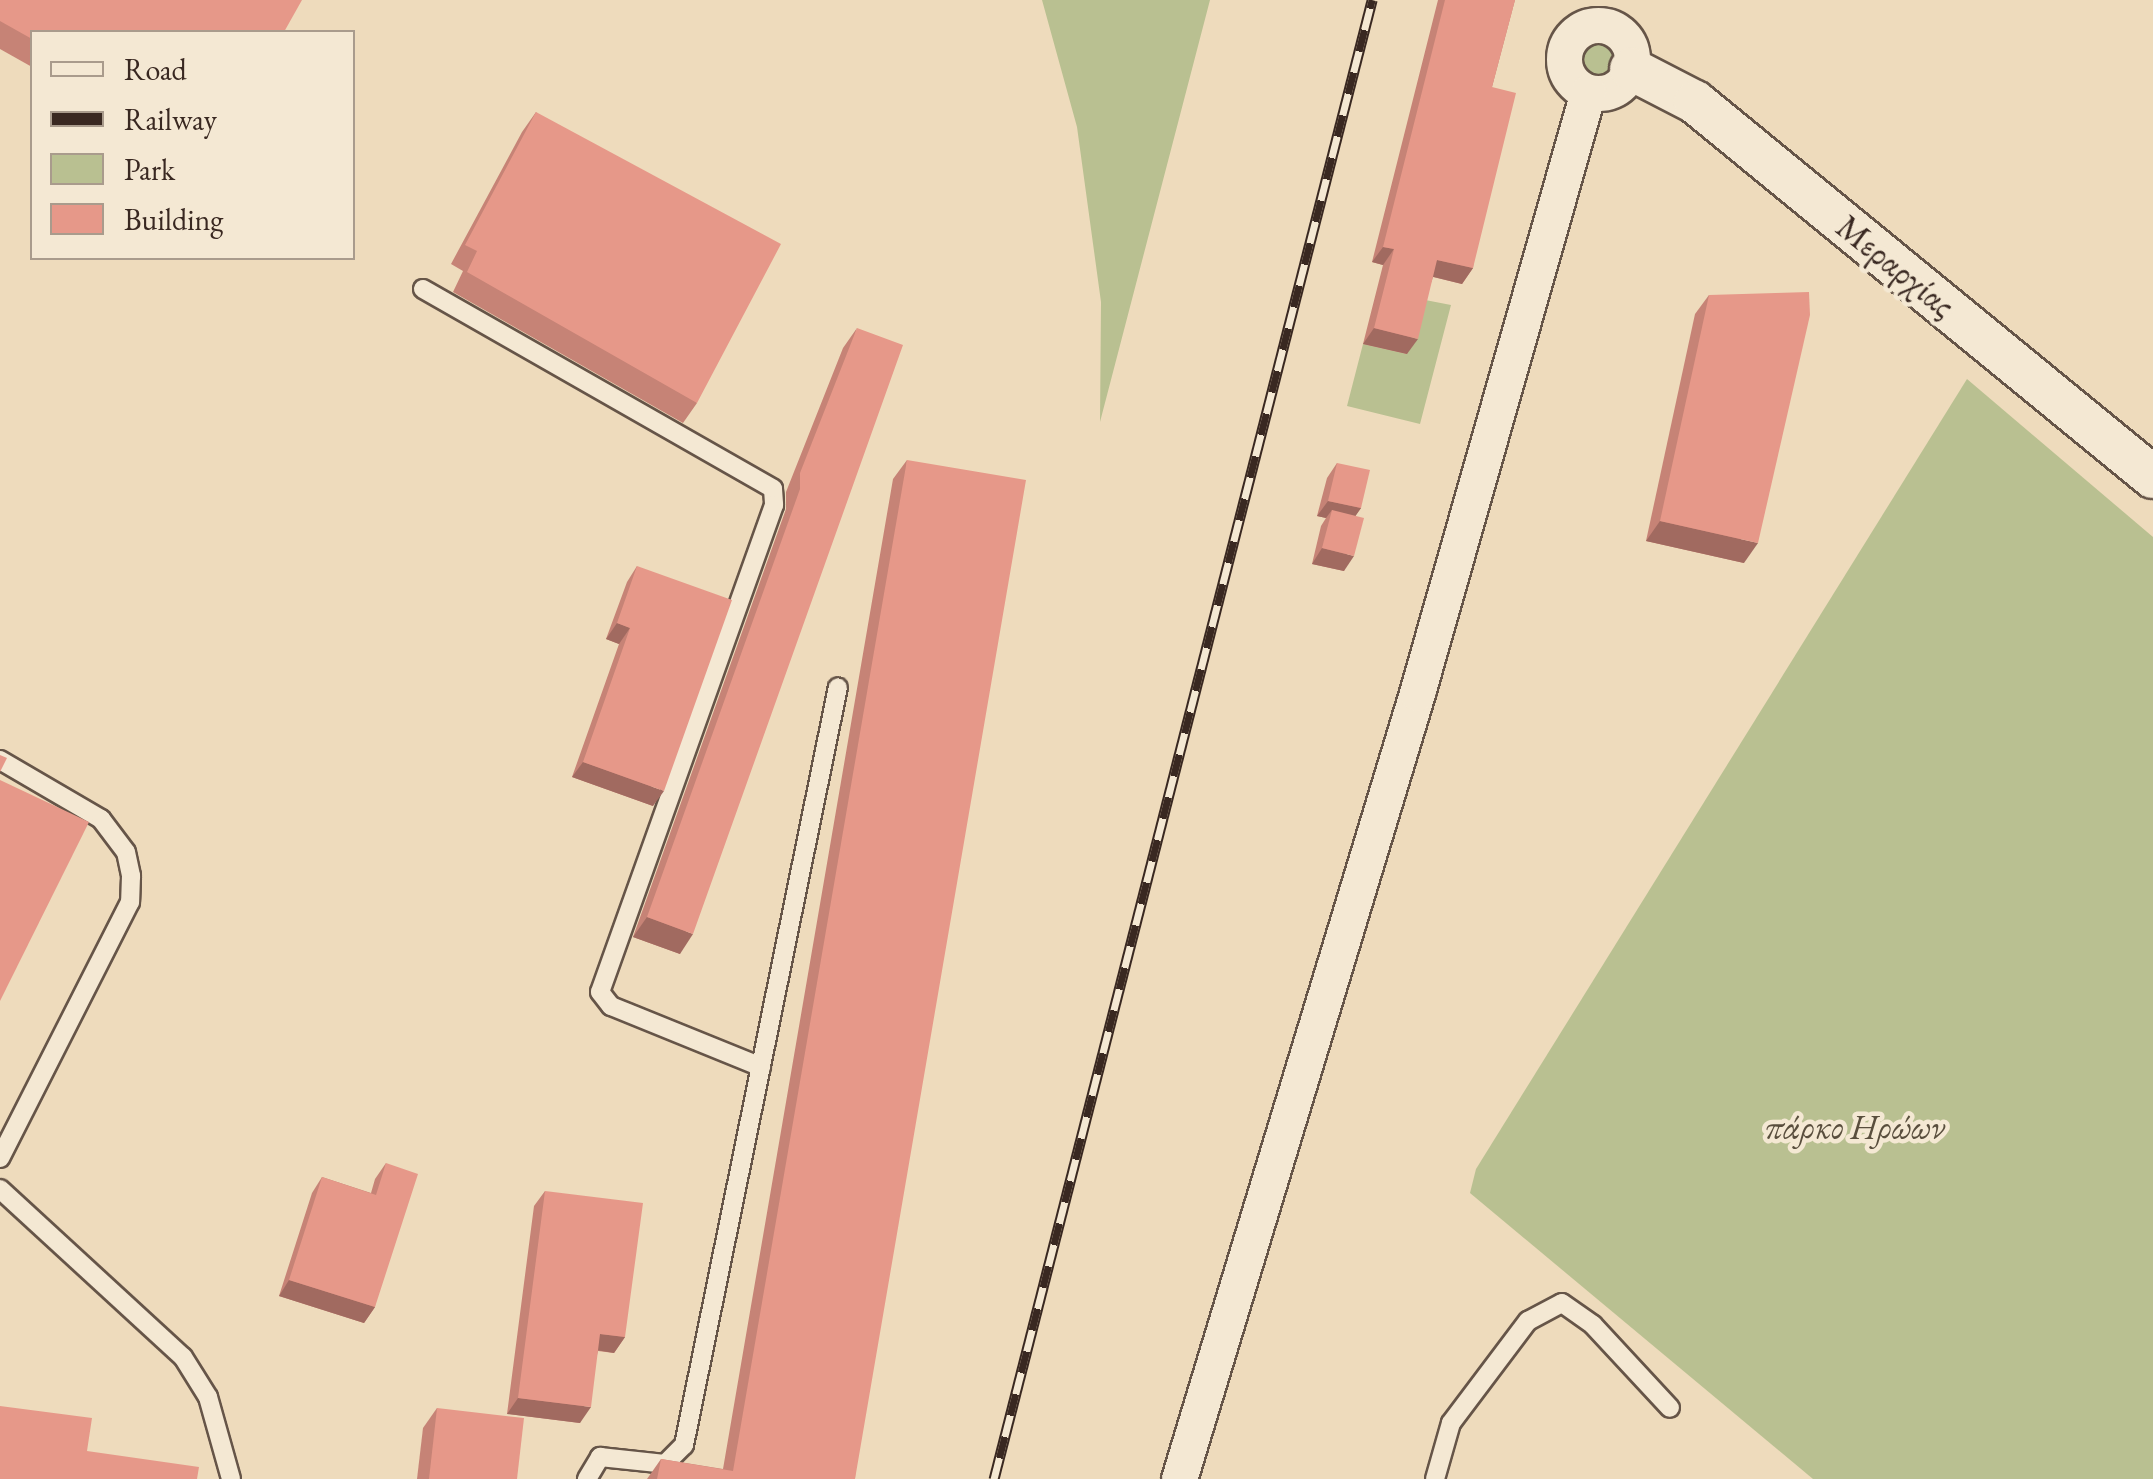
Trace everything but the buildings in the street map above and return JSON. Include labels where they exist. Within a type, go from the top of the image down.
[{"type":"street","points":[[1606,12],[1624,36],[1630,69],[1618,86],[1588,92],[1570,78],[1564,56],[1573,36],[1606,12]]},
{"type":"street","name":"Μεραρχίας","points":[[1630,69],[1695,102],[2153,477]]},
{"type":"street","points":[[1179,1479],[1406,729],[1588,92]]},
{"type":"lane","points":[[423,289],[773,488],[774,505],[600,992],[611,1006],[761,1067]]},
{"type":"lane","points":[[587,1479],[600,1457],[665,1464],[684,1445],[838,687]]},
{"type":"lane","points":[[0,760],[101,818],[126,852],[132,876],[130,902],[0,1158]]},
{"type":"lane","points":[[0,1189],[184,1357],[208,1397],[231,1479]]},
{"type":"lane","points":[[1435,1479],[1451,1423],[1528,1322],[1562,1303],[1593,1325],[1670,1408]]},
{"type":"green space","points":[[1042,0],[1210,0],[1100,422],[1101,302],[1077,127]]},
{"type":"green space","points":[[1598,35],[1615,42],[1622,59],[1615,76],[1598,83],[1581,76],[1574,59],[1581,42]]},
{"type":"green space","points":[[1420,299],[1451,305],[1420,424],[1347,406],[1363,344],[1407,354]]},
{"type":"green space","name":"πάρκο Ηρώων","points":[[1967,379],[2153,537],[2153,1479],[1813,1479],[1470,1193],[1476,1169]]},
{"type":"railway","points":[[994,1479],[1372,0]]}]
